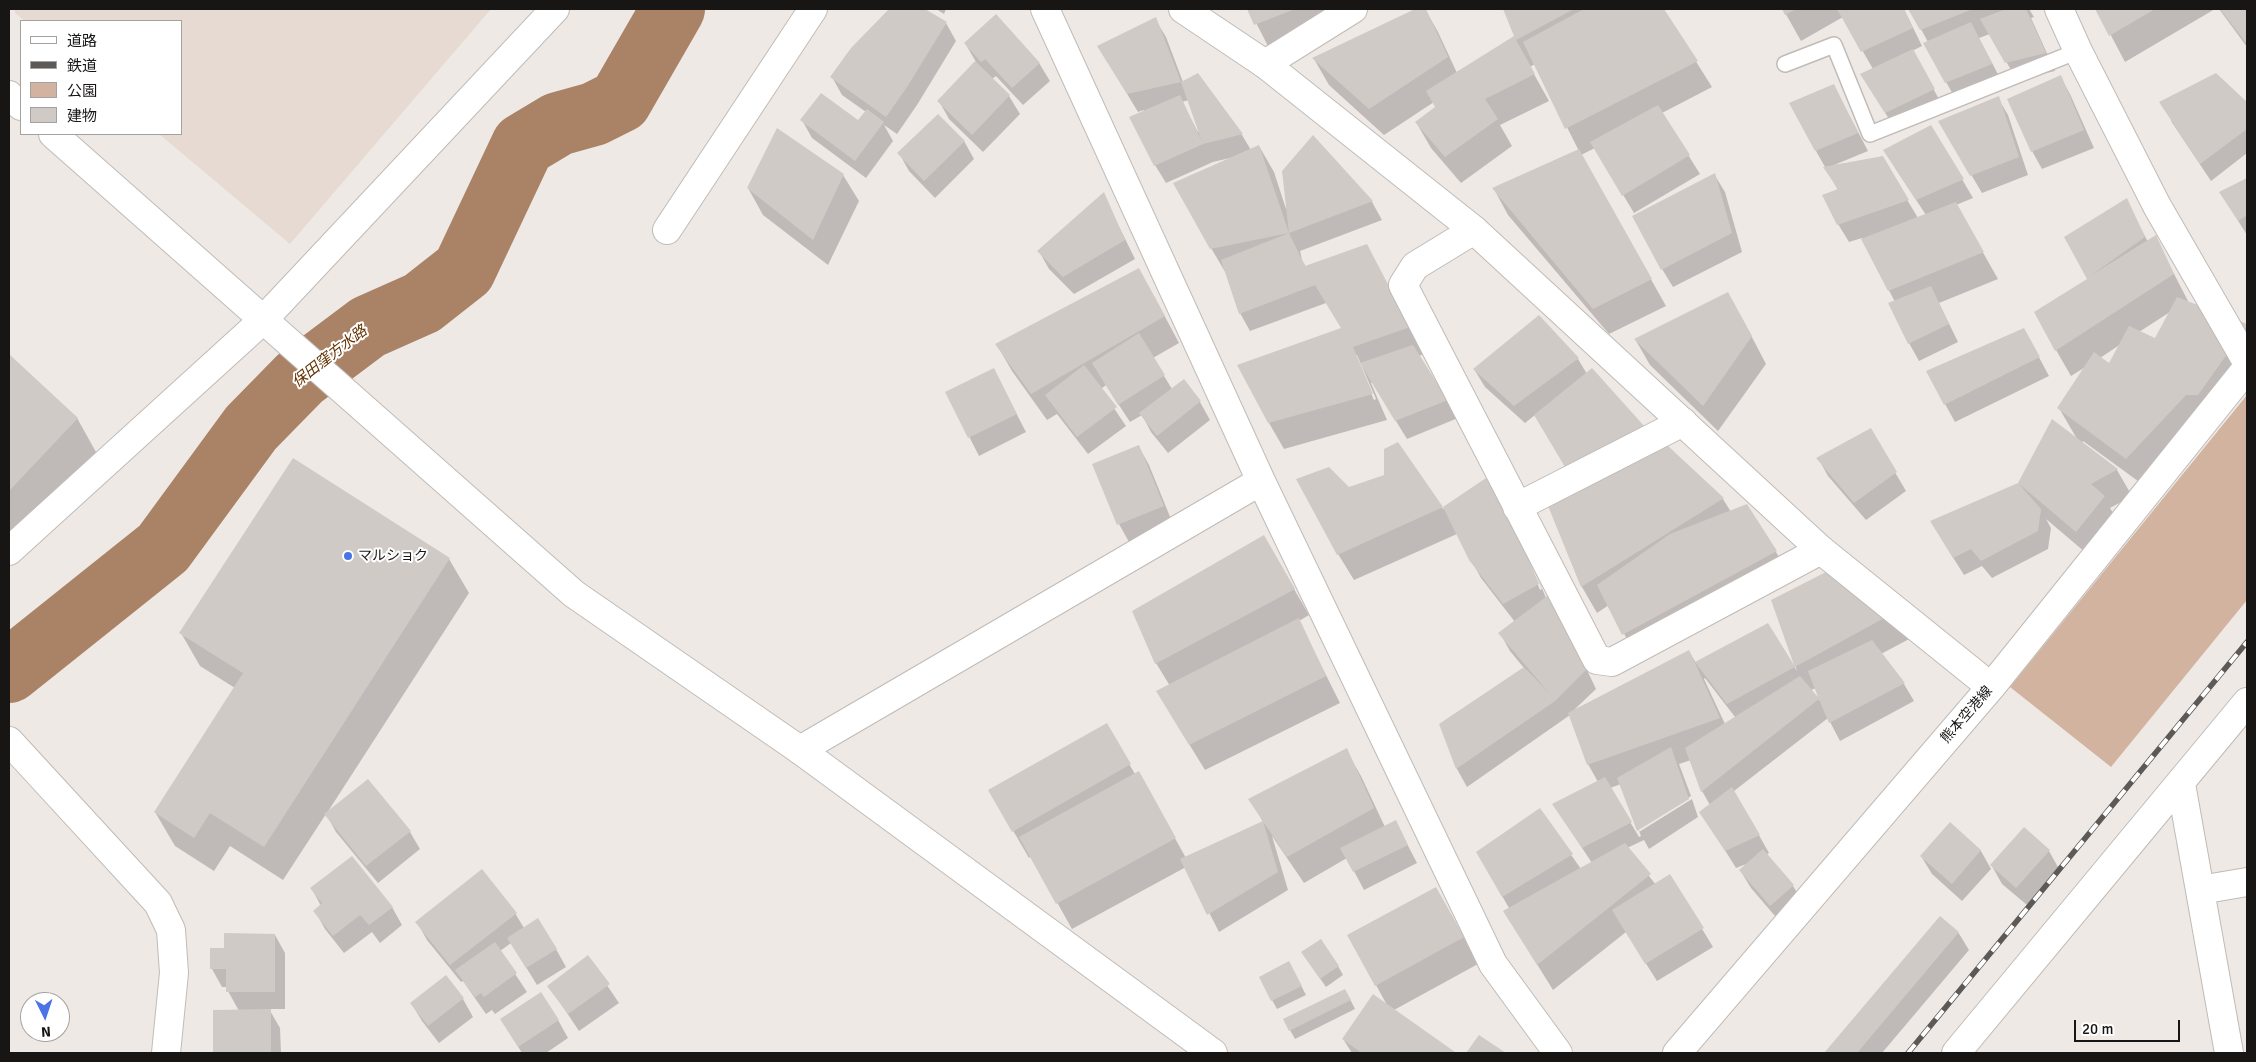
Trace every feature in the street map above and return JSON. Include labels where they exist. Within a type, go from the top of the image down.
[{"type":"street","points":[[9,551],[273,327],[555,9]]},
{"type":"street","points":[[667,230],[813,9]]},
{"type":"street","points":[[1045,9],[1261,481],[1493,964],[1558,1053]]},
{"type":"street","points":[[1183,9],[1265,64],[1474,230],[1821,550],[1991,688]]},
{"type":"street","points":[[1265,64],[1353,9]]},
{"type":"street","points":[[2059,9],[2078,51],[2157,206],[2247,362]]},
{"type":"street","points":[[9,95],[20,105]]},
{"type":"street","points":[[54,135],[574,594],[800,750],[1213,1053]]},
{"type":"street","points":[[1474,230],[1415,266],[1403,285],[1597,660],[1612,662],[1821,550]]},
{"type":"street","name":"熊本空港線","points":[[1677,1053],[1991,688],[2247,368]]},
{"type":"street","points":[[1518,507],[1683,422]]},
{"type":"street","points":[[800,750],[1261,481]]},
{"type":"street","points":[[1956,1053],[2181,784],[2247,702]]},
{"type":"street","points":[[9,741],[158,903],[172,930],[174,972],[166,1053]]},
{"type":"street","points":[[2181,784],[2229,1053]]},
{"type":"street","points":[[2200,890],[2247,882]]},
{"type":"lane","points":[[1785,64],[1834,45],[1870,134],[2078,51]]},
{"type":"shaded area","points":[[15,9],[491,9],[290,244],[160,135],[182,135],[182,20],[24,20],[15,13]]},
{"type":"green space","points":[[2247,395],[2247,600],[2111,767],[2010,687]]},
{"type":"building","points":[[889,9],[925,9],[947,22],[886,117],[830,77],[851,48]]},
{"type":"building","points":[[1247,9],[1295,9],[1254,25]]},
{"type":"building","points":[[1415,9],[1426,9],[1448,57],[1369,109],[1312,58]]},
{"type":"building","points":[[1503,9],[1574,9],[1516,40],[1535,74],[1485,99],[1498,119],[1445,157],[1415,122],[1435,107],[1426,91],[1514,36]]},
{"type":"building","points":[[1584,9],[1664,9],[1698,61],[1565,129],[1523,42]]},
{"type":"building","points":[[1782,9],[1796,9],[1785,15]]},
{"type":"building","points":[[1837,9],[1904,9],[1913,28],[1861,52]]},
{"type":"building","points":[[1908,9],[1973,9],[1920,30]]},
{"type":"building","points":[[2006,9],[2026,9],[2046,53],[2005,63],[1980,19]]},
{"type":"building","points":[[2095,9],[2155,9],[2109,36]]},
{"type":"building","points":[[2220,9],[2247,9],[2247,44]]},
{"type":"building","points":[[996,14],[1040,63],[1012,88],[985,59],[981,62],[964,43]]},
{"type":"building","points":[[1156,17],[1181,82],[1127,94],[1097,46]]},
{"type":"building","points":[[1971,22],[1992,64],[1945,83],[1923,43]]},
{"type":"building","points":[[1913,49],[1935,89],[1885,113],[1860,74]]},
{"type":"building","points":[[975,61],[1010,95],[972,135],[937,101]]},
{"type":"building","points":[[1198,73],[1243,134],[1203,144],[1154,166],[1129,117],[1180,95],[1202,142],[1181,82]]},
{"type":"building","points":[[2216,73],[2247,102],[2247,129],[2200,164],[2159,102]]},
{"type":"building","points":[[2061,75],[2084,130],[2031,152],[2007,99]]},
{"type":"building","points":[[1834,84],[1858,133],[1815,151],[1789,103]]},
{"type":"building","points":[[821,93],[858,120],[867,109],[884,122],[855,161],[800,120]]},
{"type":"building","points":[[1999,96],[2019,157],[1970,176],[1938,121]]},
{"type":"building","points":[[1658,105],[1690,155],[1622,196],[1590,142]]},
{"type":"building","points":[[938,114],[965,141],[924,181],[897,153]]},
{"type":"building","points":[[1931,125],[1964,179],[1916,200],[1883,150]]},
{"type":"building","points":[[777,128],[844,174],[813,240],[747,188]]},
{"type":"building","points":[[1313,135],[1373,201],[1289,233],[1282,171]]},
{"type":"building","points":[[1259,145],[1289,233],[1210,249],[1173,183]]},
{"type":"building","points":[[1579,149],[1652,279],[1593,309],[1492,188]]},
{"type":"building","points":[[1883,156],[1909,200],[1837,225],[1822,195],[1838,189],[1823,167]]},
{"type":"building","points":[[1715,173],[1732,233],[1661,270],[1632,216]]},
{"type":"building","points":[[2247,178],[2247,215],[2238,221],[2219,192]]},
{"type":"building","points":[[1104,192],[1125,240],[1063,277],[1037,251]]},
{"type":"building","points":[[2127,198],[2145,237],[2090,276],[2156,235],[2174,274],[2055,351],[2034,312],[2087,279],[2064,237]]},
{"type":"building","points":[[1956,202],[1984,252],[1888,291],[1861,239]]},
{"type":"building","points":[[1289,233],[1305,266],[1367,244],[1410,327],[1353,347],[1373,394],[1268,423],[1237,365],[1341,328],[1315,285],[1239,314],[1221,260]]},
{"type":"building","points":[[1139,268],[1165,316],[1031,394],[995,344]]},
{"type":"building","points":[[1931,286],[1949,324],[1908,344],[1888,303]]},
{"type":"building","points":[[1728,292],[1752,336],[1703,406],[1634,339]]},
{"type":"building","points":[[2177,297],[2247,324],[2247,326],[2198,395],[2186,395],[2126,459],[2057,408],[2094,352],[2109,363],[2129,326],[2155,338]]},
{"type":"building","points":[[1539,315],[1579,358],[1514,406],[1473,369]]},
{"type":"building","points":[[2024,328],[2040,357],[1944,405],[1926,371]]},
{"type":"building","points":[[1139,333],[1165,375],[1118,405],[1092,363]]},
{"type":"building","points":[[1413,345],[1448,400],[1395,421],[1360,363]]},
{"type":"building","points":[[9,354],[78,418],[9,491]]},
{"type":"building","points":[[1084,365],[1117,407],[1077,437],[1045,395]]},
{"type":"building","points":[[994,368],[1017,414],[968,438],[945,392]]},
{"type":"building","points":[[1592,368],[1654,437],[1565,467],[1534,415]]},
{"type":"building","points":[[1184,379],[1201,401],[1157,436],[1139,413]]},
{"type":"building","points":[[2052,419],[2118,469],[2091,484],[2105,496],[2076,532],[2018,483]]},
{"type":"building","points":[[1871,428],[1897,472],[1854,503],[1816,458]]},
{"type":"building","points":[[1398,442],[1443,507],[1337,555],[1296,479],[1329,467],[1349,487],[1384,475],[1384,449]]},
{"type":"building","points":[[1139,445],[1164,506],[1117,525],[1092,464]]},
{"type":"building","points":[[1667,445],[1724,498],[1581,587],[1548,506]]},
{"type":"building","points":[[293,458],[450,558],[264,847],[210,813],[194,838],[154,812],[243,673],[179,633]]},
{"type":"building","points":[[1486,478],[1517,531],[1539,584],[1503,604],[1469,560],[1443,507]]},
{"type":"building","points":[[2018,483],[2041,509],[2038,531],[1981,561],[1971,549],[1953,558],[1930,521]]},
{"type":"building","points":[[1747,504],[1777,551],[1622,635],[1597,585],[1670,534]]},
{"type":"building","points":[[1264,535],[1295,589],[1155,664],[1132,611]]},
{"type":"building","points":[[1826,572],[1897,611],[1727,704],[1695,662],[1768,623],[1794,665],[1771,600]]},
{"type":"building","points":[[1550,594],[1586,670],[1555,701],[1456,769],[1439,724],[1524,667],[1550,694],[1498,633]]},
{"type":"building","points":[[1299,618],[1326,676],[1189,745],[1156,691]]},
{"type":"building","points":[[1872,640],[1905,683],[1829,723],[1819,699],[1701,792],[1685,748],[1800,676],[1818,697],[1808,671]]},
{"type":"building","points":[[1689,650],[1720,718],[1587,765],[1568,713]]},
{"type":"building","points":[[1107,723],[1131,764],[1012,832],[988,790]]},
{"type":"building","points":[[1671,747],[1689,799],[1637,831],[1617,778]]},
{"type":"building","points":[[1347,748],[1374,808],[1287,857],[1248,799]]},
{"type":"building","points":[[1139,771],[1176,838],[1056,904],[1019,837]]},
{"type":"building","points":[[1605,777],[1632,822],[1582,848],[1552,804]]},
{"type":"building","points":[[368,779],[411,831],[366,866],[324,814]]},
{"type":"building","points":[[1732,787],[1760,835],[1725,851],[1699,812]]},
{"type":"building","points":[[1540,808],[1573,854],[1502,897],[1476,852]]},
{"type":"building","points":[[1396,820],[1408,845],[1353,872],[1340,848]]},
{"type":"building","points":[[1263,821],[1278,872],[1207,915],[1180,859]]},
{"type":"building","points":[[1950,822],[1981,850],[1952,884],[1920,856]]},
{"type":"building","points":[[2024,827],[2050,850],[2016,888],[1990,865]]},
{"type":"building","points":[[1625,843],[1651,874],[1537,965],[1503,911]]},
{"type":"building","points":[[1763,849],[1794,885],[1770,906],[1739,870]]},
{"type":"building","points":[[352,856],[393,907],[369,925],[360,915],[333,936],[313,911],[322,903],[310,888]]},
{"type":"building","points":[[482,869],[517,913],[450,965],[415,922]]},
{"type":"building","points":[[1670,874],[1704,928],[1645,964],[1612,910]]},
{"type":"building","points":[[1436,887],[1464,937],[1375,986],[1347,935]]},
{"type":"building","points":[[1940,916],[1959,932],[1857,1053],[1824,1053]]},
{"type":"building","points":[[538,918],[557,949],[526,968],[507,938]]},
{"type":"building","points":[[224,933],[275,934],[275,992],[226,992],[226,969],[210,969],[210,948],[224,948]]},
{"type":"building","points":[[1321,939],[1339,966],[1320,979],[1301,952]]},
{"type":"building","points":[[495,942],[517,973],[484,997],[481,993],[475,997],[455,970]]},
{"type":"building","points":[[588,955],[610,984],[568,1014],[547,986]]},
{"type":"building","points":[[1289,961],[1302,986],[1271,1001],[1259,977]]},
{"type":"building","points":[[446,975],[464,998],[428,1026],[410,1003]]},
{"type":"building","points":[[1345,989],[1351,1000],[1289,1031],[1283,1019]]},
{"type":"building","points":[[541,992],[559,1020],[518,1047],[500,1019]]},
{"type":"building","points":[[1373,994],[1455,1053],[1362,1053],[1342,1039]]},
{"type":"building","points":[[271,1009],[271,1053],[213,1053],[213,1010]]},
{"type":"building","points":[[1479,1035],[1506,1053],[1466,1053]]},
{"type":"waterway","name":"保田窪方水路","points":[[9,671],[163,548],[251,428],[300,378],[368,327],[422,303],[464,270],[523,145],[558,124],[594,114],[620,101],[673,9]]},
{"type":"railway","points":[[1908,1053],[2247,642]]},
{"type":"place","name":"マルショク","points":[[348,556]]}]
